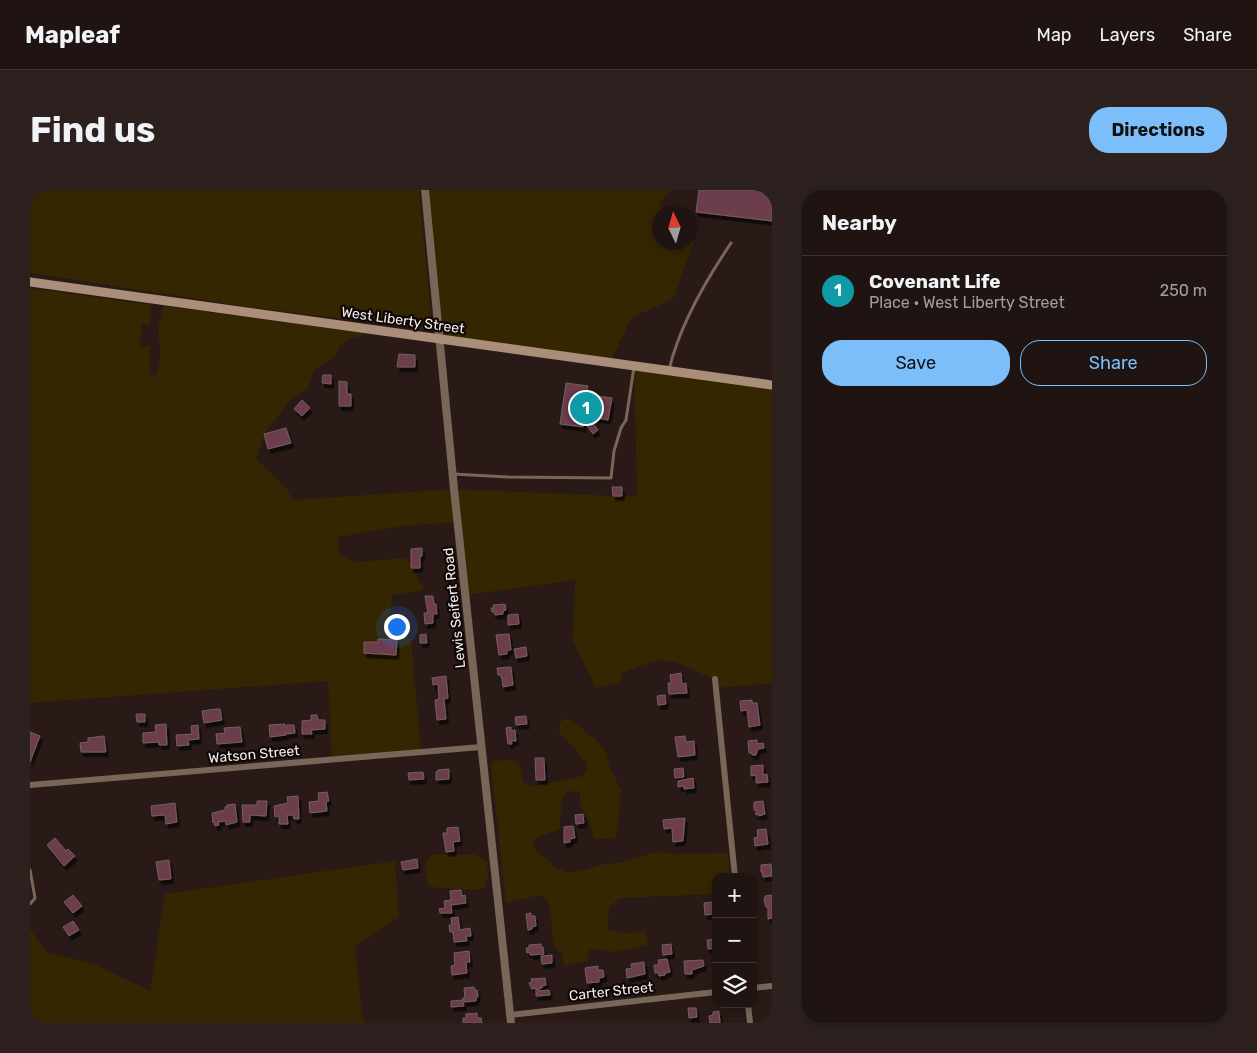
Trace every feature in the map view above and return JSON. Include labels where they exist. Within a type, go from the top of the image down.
[{"type":"main road","name":"West Liberty Street","points":[[30,282],[772,385]]},
{"type":"street","name":"Lewis Seifert Road","points":[[425,190],[510,1019]]},
{"type":"street","points":[[715,679],[735,873]]},
{"type":"street","name":"Watson Street","points":[[30,785],[481,747]]},
{"type":"street","points":[[757,988],[772,986]]},
{"type":"street","name":"Carter Street","points":[[510,1019],[712,993]]},
{"type":"street","points":[[748,1008],[750,1023]]},
{"type":"lane","points":[[669,371],[677,342],[701,294],[731,243]]},
{"type":"lane","points":[[453,474],[508,477],[611,478],[614,451],[621,428],[626,420],[634,366]]},
{"type":"lane","points":[[30,870],[35,898],[30,904]]},
{"type":"shaded area","points":[[30,190],[419,190],[432,324],[429,328],[422,329],[235,305],[30,273]]},
{"type":"shaded area","points":[[425,190],[671,190],[659,203],[661,205],[652,205],[652,250],[691,250],[673,299],[632,317],[610,362],[440,339]]},
{"type":"shaded area","points":[[30,288],[151,305],[150,325],[142,324],[140,345],[144,347],[150,345],[150,373],[154,377],[159,365],[159,325],[164,306],[363,333],[363,335],[347,340],[340,345],[335,357],[315,369],[308,388],[293,397],[265,433],[256,459],[286,488],[293,500],[454,489],[637,497],[634,366],[772,385],[772,683],[716,688],[715,679],[678,664],[656,661],[622,673],[620,682],[596,688],[573,642],[575,580],[466,595],[458,522],[403,526],[338,537],[338,554],[354,562],[407,558],[424,590],[392,595],[389,629],[398,637],[411,638],[421,752],[332,760],[328,681],[30,703]]},
{"type":"shaded area","points":[[564,719],[570,719],[595,739],[606,752],[610,767],[621,791],[616,838],[594,839],[588,818],[580,806],[580,792],[566,791],[561,802],[560,829],[536,838],[533,842],[534,848],[556,868],[566,872],[582,871],[600,865],[623,862],[659,851],[674,854],[728,853],[730,873],[712,873],[712,894],[620,898],[609,907],[608,929],[622,933],[645,932],[649,945],[616,952],[596,949],[589,950],[588,961],[564,966],[561,952],[554,947],[549,901],[540,895],[506,903],[491,766],[494,761],[508,760],[516,762],[521,768],[523,782],[533,786],[583,776],[587,768],[586,762],[559,732],[560,723]]},
{"type":"shaded area","points":[[473,854],[487,861],[488,876],[484,888],[474,890],[431,887],[426,879],[425,867],[431,855]]},
{"type":"shaded area","points":[[395,861],[399,917],[355,947],[362,1015],[366,1023],[30,1023],[30,929],[46,952],[94,964],[150,991],[165,894]]},
{"type":"building","points":[[699,190],[772,190],[772,221],[697,212]]},
{"type":"building","points":[[399,354],[415,355],[415,367],[397,367]]},
{"type":"building","points":[[323,375],[331,375],[331,384],[322,383]]},
{"type":"building","points":[[339,381],[347,382],[347,394],[351,394],[351,406],[339,406]]},
{"type":"building","points":[[566,383],[588,386],[587,392],[589,392],[589,395],[612,398],[608,420],[591,417],[583,423],[583,427],[560,424]]},
{"type":"building","points":[[302,400],[310,408],[302,416],[294,409]]},
{"type":"building","points":[[589,418],[598,430],[593,434],[584,422]]},
{"type":"building","points":[[286,428],[291,443],[268,449],[264,434]]},
{"type":"building","points":[[612,487],[622,487],[622,496],[613,496]]},
{"type":"building","points":[[422,548],[420,568],[411,568],[411,549]]},
{"type":"building","points":[[425,596],[433,596],[434,604],[436,604],[437,614],[433,614],[433,623],[425,624],[424,613],[428,613]]},
{"type":"building","points":[[505,604],[506,610],[503,611],[503,614],[495,615],[492,612],[491,608],[494,608],[493,605]]},
{"type":"building","points":[[518,614],[519,624],[508,625],[508,615]]},
{"type":"building","points":[[426,634],[427,643],[420,643],[420,635]]},
{"type":"building","points":[[509,634],[511,650],[507,650],[507,654],[499,655],[496,635]]},
{"type":"building","points":[[378,639],[397,640],[396,655],[364,653],[364,642],[378,642]]},
{"type":"building","points":[[526,647],[527,656],[516,658],[514,649]]},
{"type":"building","points":[[511,667],[513,685],[503,687],[502,678],[501,675],[498,675],[497,668]]},
{"type":"building","points":[[681,673],[682,684],[686,683],[687,693],[669,694],[668,683],[671,683],[670,675]]},
{"type":"building","points":[[446,676],[448,698],[444,699],[446,719],[437,720],[435,700],[439,699],[438,684],[433,685],[432,678]]},
{"type":"building","points":[[665,695],[666,704],[658,705],[657,696]]},
{"type":"building","points":[[752,700],[752,703],[757,703],[760,725],[749,727],[747,710],[741,711],[740,701]]},
{"type":"building","points":[[220,709],[222,720],[204,723],[202,711]]},
{"type":"building","points":[[136,714],[145,714],[145,722],[137,722]]},
{"type":"building","points":[[311,715],[317,715],[318,720],[325,720],[325,729],[311,730],[312,734],[302,734],[302,721],[311,720]]},
{"type":"building","points":[[526,716],[527,724],[516,725],[515,717]]},
{"type":"building","points":[[166,724],[167,745],[159,745],[159,742],[143,743],[143,733],[156,732],[155,725]]},
{"type":"building","points":[[285,724],[285,727],[287,725],[294,725],[295,733],[287,734],[286,732],[286,735],[270,737],[269,725]]},
{"type":"building","points":[[198,725],[199,739],[188,740],[189,745],[177,746],[176,735],[192,734],[191,726]]},
{"type":"building","points":[[240,727],[242,742],[217,744],[216,734],[225,733],[224,728]]},
{"type":"building","points":[[511,727],[511,731],[515,730],[516,741],[511,741],[512,744],[508,744],[506,728]]},
{"type":"building","points":[[30,732],[40,736],[30,762]]},
{"type":"building","points":[[104,736],[106,752],[81,752],[80,743],[88,742],[88,738]]},
{"type":"building","points":[[685,736],[686,742],[694,741],[695,755],[678,757],[675,737]]},
{"type":"building","points":[[757,740],[757,744],[763,743],[764,748],[758,749],[756,755],[752,755],[752,753],[749,753],[748,741]]},
{"type":"building","points":[[535,758],[544,758],[545,780],[536,780]]},
{"type":"building","points":[[763,765],[763,775],[767,774],[768,782],[756,783],[756,775],[751,776],[751,766]]},
{"type":"building","points":[[683,768],[684,777],[675,778],[674,769]]},
{"type":"building","points":[[449,769],[449,779],[436,780],[436,772],[438,770]]},
{"type":"building","points":[[423,772],[424,779],[409,780],[408,773]]},
{"type":"building","points":[[693,778],[694,788],[684,789],[684,786],[678,787],[678,781]]},
{"type":"building","points":[[327,792],[329,801],[326,801],[327,811],[310,813],[309,802],[319,801],[318,793]]},
{"type":"building","points":[[298,796],[299,819],[294,819],[293,815],[287,815],[288,824],[279,824],[279,816],[275,817],[274,806],[288,803],[287,797]]},
{"type":"building","points":[[257,801],[267,801],[266,816],[250,815],[250,822],[243,822],[242,805],[257,805]]},
{"type":"building","points":[[763,801],[765,814],[756,815],[754,802]]},
{"type":"building","points":[[175,803],[177,822],[166,824],[165,815],[152,816],[151,806]]},
{"type":"building","points":[[235,804],[237,822],[226,825],[226,821],[218,822],[219,825],[215,826],[212,813],[225,810],[227,805]]},
{"type":"building","points":[[583,814],[584,823],[576,824],[575,815]]},
{"type":"building","points":[[685,818],[683,841],[673,842],[672,828],[664,829],[663,820]]},
{"type":"building","points":[[573,826],[575,838],[570,839],[570,842],[564,843],[564,827]]},
{"type":"building","points":[[458,827],[460,841],[453,842],[454,851],[446,852],[443,833],[447,833],[447,828]]},
{"type":"building","points":[[766,829],[768,844],[755,846],[754,838],[758,837],[757,830]]},
{"type":"building","points":[[55,838],[66,851],[68,849],[75,856],[64,866],[47,845]]},
{"type":"building","points":[[417,859],[418,868],[403,870],[401,862]]},
{"type":"building","points":[[169,860],[171,879],[159,880],[156,862]]},
{"type":"building","points":[[771,864],[772,876],[763,877],[761,865]]},
{"type":"building","points":[[461,890],[462,896],[465,895],[466,903],[451,905],[452,913],[440,913],[439,909],[445,908],[444,901],[451,900],[450,891]]},
{"type":"building","points":[[73,895],[82,906],[73,913],[64,902]]},
{"type":"building","points":[[772,895],[772,918],[768,919],[768,907],[766,907],[764,900],[765,896]]},
{"type":"building","points":[[712,902],[712,914],[705,915],[704,903]]},
{"type":"building","points":[[531,913],[531,916],[535,916],[536,926],[528,930],[526,914]]},
{"type":"building","points":[[458,917],[460,930],[470,928],[471,936],[466,936],[467,941],[454,942],[453,932],[450,932],[451,918]]},
{"type":"building","points":[[73,921],[79,930],[69,936],[63,927]]},
{"type":"building","points":[[712,939],[712,948],[708,949],[707,940]]},
{"type":"building","points":[[541,944],[544,954],[530,955],[530,952],[527,953],[526,948],[529,948],[529,945]]},
{"type":"building","points":[[671,944],[672,954],[663,955],[662,945]]},
{"type":"building","points":[[469,951],[470,962],[466,962],[467,973],[452,975],[451,966],[455,965],[454,953]]},
{"type":"building","points":[[552,955],[552,963],[542,964],[541,956]]},
{"type":"building","points":[[667,959],[670,972],[659,976],[659,973],[655,973],[654,965],[659,965],[658,960]]},
{"type":"building","points":[[703,960],[704,966],[692,970],[692,974],[685,974],[684,961]]},
{"type":"building","points":[[644,962],[645,974],[627,978],[626,969],[632,968],[631,964]]},
{"type":"building","points":[[598,966],[598,970],[603,970],[604,977],[599,978],[599,982],[587,983],[585,968]]},
{"type":"building","points":[[545,978],[546,985],[539,988],[539,991],[549,990],[550,995],[536,996],[536,988],[532,989],[529,983],[532,982],[531,979]]},
{"type":"building","points":[[474,987],[477,990],[478,997],[476,997],[476,1001],[463,1002],[464,1006],[451,1007],[451,1001],[463,1000],[465,998],[464,988]]},
{"type":"building","points":[[688,1008],[696,1008],[697,1017],[689,1018]]},
{"type":"building","points":[[719,1011],[720,1023],[710,1023],[709,1016],[713,1015],[713,1012]]},
{"type":"building","points":[[477,1013],[477,1018],[481,1018],[482,1023],[463,1023],[463,1018],[466,1018],[466,1014]]},
{"type":"place","name":"Covenant Life","points":[[586,408]]}]
